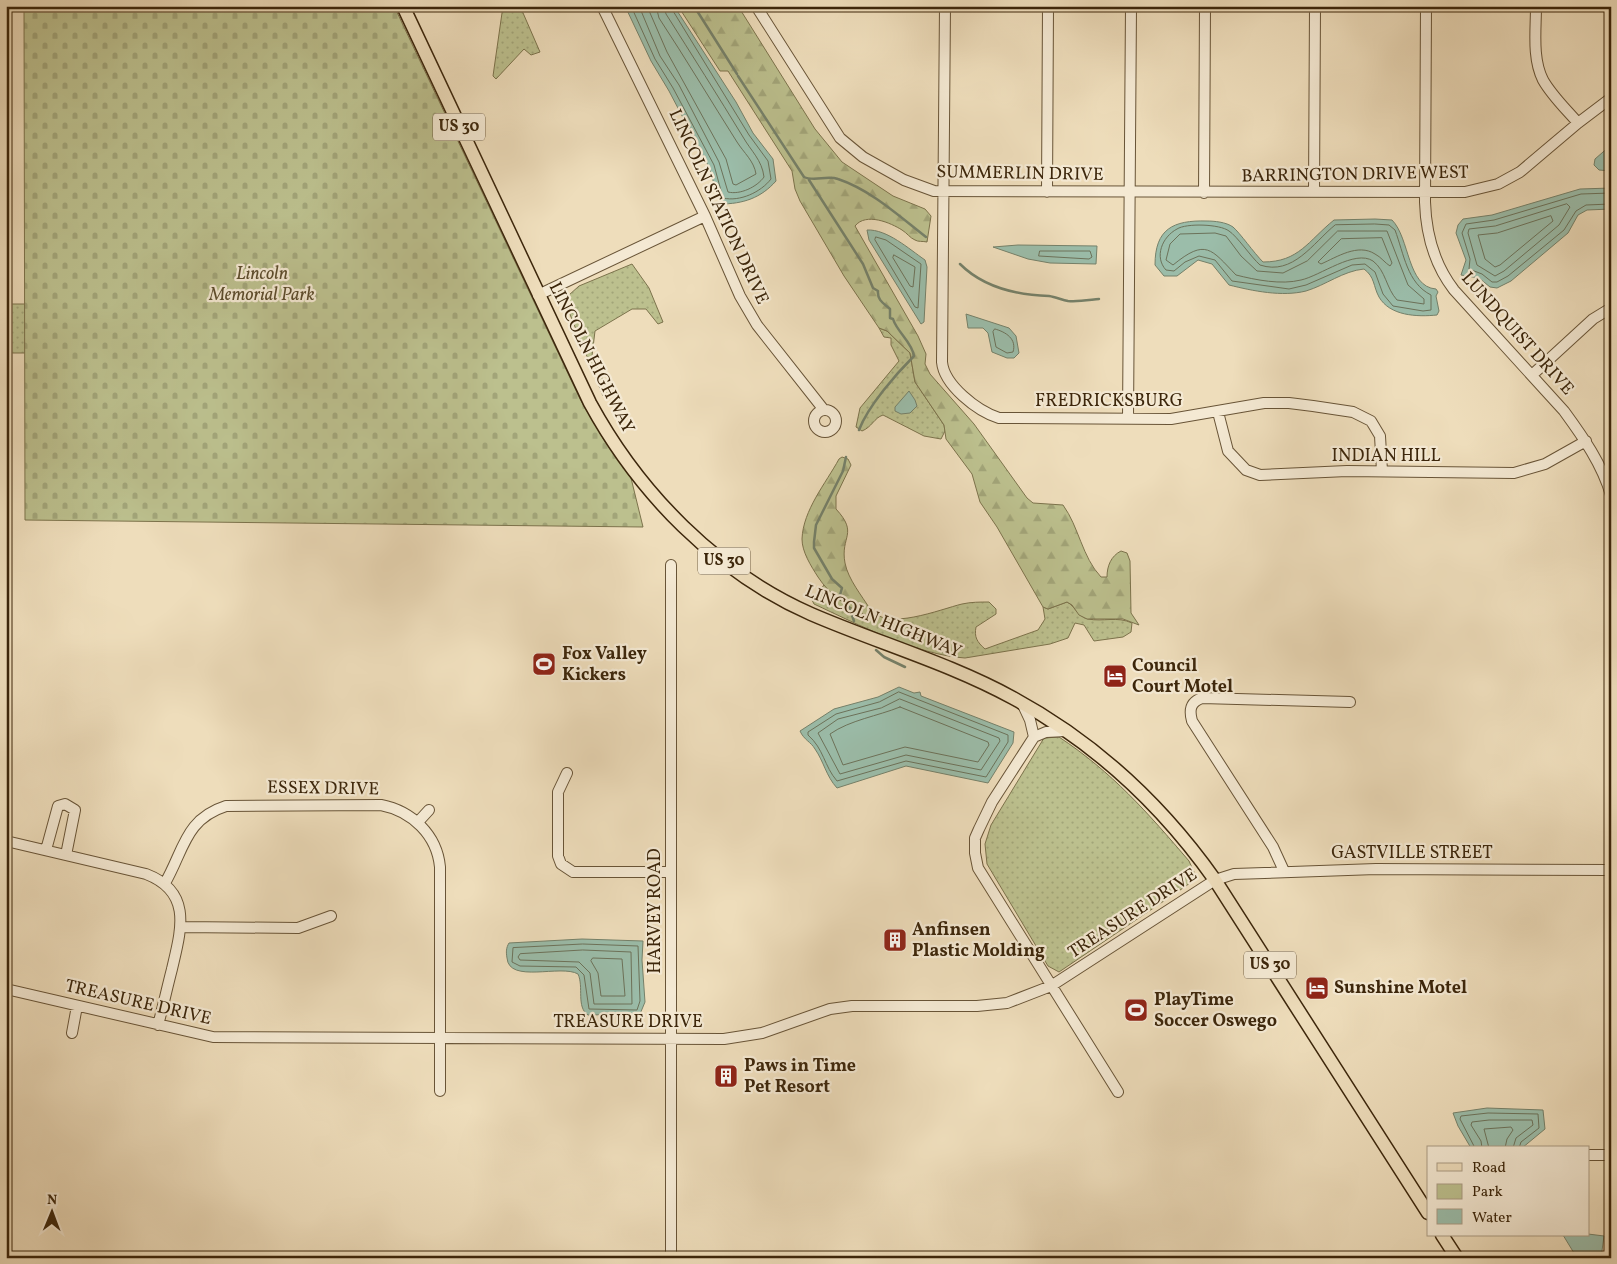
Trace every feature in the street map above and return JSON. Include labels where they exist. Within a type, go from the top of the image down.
[{"type":"main road","name":"LINCOLN HIGHWAY","points":[[403,6],[538,295],[604,428],[640,478],[693,536],[752,581],[809,613],[964,674],[1022,703],[1066,731],[1142,792],[1180,833],[1215,880],[1427,1211]]},
{"type":"main road","points":[[1443,1236],[1457,1258]]},
{"type":"street","name":"LINCOLN STATION DRIVE","points":[[602,6],[705,216],[740,296],[757,326],[786,364],[813,393],[824,410]]},
{"type":"street","name":"SUMMERLIN DRIVE","points":[[756,6],[840,138],[863,157],[914,185],[943,191],[1130,192]]},
{"type":"street","points":[[943,191],[945,6]]},
{"type":"street","points":[[1047,192],[1048,6]]},
{"type":"street","points":[[1128,418],[1132,6]]},
{"type":"street","points":[[1204,193],[1205,6]]},
{"type":"street","points":[[1314,192],[1315,6]]},
{"type":"street","name":"LUNDQUIST DRIVE","points":[[1426,6],[1424,192],[1425,222],[1431,247],[1447,282],[1564,411],[1586,441],[1603,473],[1611,495]]},
{"type":"street","points":[[1536,6],[1536,58],[1539,70],[1551,91],[1578,123]]},
{"type":"street","name":"BARRINGTON DRIVE WEST","points":[[1130,192],[1464,192],[1498,184],[1520,172],[1611,98]]},
{"type":"street","name":"FREDRICKSBURG","points":[[943,191],[943,370],[950,384],[987,412],[999,418],[1176,419],[1277,402],[1340,410],[1361,415],[1371,421],[1378,430],[1382,444],[1382,471]]},
{"type":"street","points":[[538,295],[705,216]]},
{"type":"street","points":[[1532,375],[1593,319],[1611,308]]},
{"type":"street","name":"INDIAN HILL","points":[[1218,412],[1228,451],[1237,463],[1253,473],[1268,475],[1382,471],[1514,473],[1545,464],[1586,441]]},
{"type":"street","name":"HARVEY ROAD","points":[[671,565],[671,1258]]},
{"type":"street","points":[[1284,871],[1279,858],[1192,721],[1190,709],[1193,703],[1202,698],[1350,702]]},
{"type":"street","points":[[1022,703],[1032,726],[1034,737]]},
{"type":"street","points":[[1066,731],[1046,732],[1034,737],[982,822],[975,838],[975,853],[978,868],[1118,1092]]},
{"type":"street","points":[[567,773],[558,792],[558,856],[566,870],[573,872],[672,872]]},
{"type":"street","points":[[46,850],[55,813],[58,806],[65,804],[76,810],[66,854]]},
{"type":"street","name":"ESSEX DRIVE","points":[[165,884],[190,829],[204,816],[226,806],[381,805],[399,810],[418,822],[434,844],[440,867],[440,1091]]},
{"type":"street","points":[[418,822],[429,810]]},
{"type":"street","points":[[6,840],[146,874],[165,884],[179,905],[181,927],[158,1026]]},
{"type":"street","name":"GASTVILLE STREET","points":[[1215,880],[1240,873],[1284,871],[1611,870]]},
{"type":"street","name":"TREASURE DRIVE","points":[[6,989],[158,1026],[213,1037],[744,1037],[830,1009],[852,1006],[978,1006],[1007,1003],[1051,986],[1215,880]]},
{"type":"street","points":[[181,927],[298,928],[331,916]]},
{"type":"street","points":[[72,1033],[77,1006]]},
{"type":"street","points":[[1590,1155],[1611,1155]]},
{"type":"green space","name":"Lincoln Memorial Park","points":[[24,6],[394,6],[580,399],[604,440],[631,478],[643,527],[25,520]]},
{"type":"green space","points":[[503,6],[520,6],[540,52],[531,55],[524,49],[496,79],[493,76]]},
{"type":"green space","points":[[678,6],[738,6],[815,129],[842,162],[893,196],[925,209],[931,216],[927,242],[916,241],[897,227],[878,220],[865,220],[855,226],[918,336],[926,354],[925,364],[930,374],[974,424],[1027,498],[1033,503],[1063,505],[1089,560],[1101,577],[1107,577],[1109,565],[1115,556],[1121,551],[1127,553],[1130,561],[1131,613],[1139,625],[1123,619],[1087,619],[1079,615],[1072,605],[1067,602],[1048,609],[1043,607],[997,527],[980,502],[972,474],[946,439],[944,425],[915,382],[910,353],[887,331],[879,328],[844,276],[800,201],[795,189],[792,171],[728,71],[720,71]]},
{"type":"green space","points":[[632,264],[649,288],[663,322],[658,324],[646,309],[632,309],[595,331],[592,356],[609,393],[603,396],[569,312],[569,295],[579,286]]},
{"type":"green space","points":[[6,304],[25,304],[25,353],[6,353]]},
{"type":"green space","points":[[879,328],[887,331],[910,353],[915,382],[944,425],[945,431],[941,439],[924,436],[883,415],[862,431],[856,427],[860,408],[899,361],[891,345],[891,338],[884,337]]},
{"type":"green space","points":[[842,457],[848,459],[851,465],[836,496],[836,509],[843,517],[848,530],[844,554],[845,563],[852,581],[870,609],[866,615],[833,595],[810,564],[802,544],[803,528],[811,507]]},
{"type":"green space","points":[[824,585],[839,599],[866,615],[871,609],[878,616],[888,619],[914,617],[972,602],[989,602],[996,609],[996,614],[976,627],[975,631],[977,639],[985,649],[1038,630],[1045,619],[1043,607],[1048,609],[1067,602],[1088,619],[1115,619],[1132,623],[1131,632],[1123,637],[1094,641],[1084,625],[1075,623],[1068,638],[1050,644],[965,658],[946,656],[907,645],[814,604],[812,600]]},
{"type":"green space","points":[[1059,737],[1096,764],[1128,794],[1189,861],[1194,872],[1191,882],[1186,886],[1059,972],[1048,966],[987,864],[985,844],[991,825],[1044,738]]},
{"type":"water","points":[[625,6],[674,6],[736,102],[753,133],[773,159],[776,181],[764,192],[744,201],[720,204],[709,167],[651,61]]},
{"type":"water","points":[[1611,145],[1611,171],[1599,170],[1594,165],[1595,159]]},
{"type":"water","points":[[1611,188],[1611,209],[1587,210],[1578,215],[1568,233],[1511,281],[1497,288],[1490,287],[1479,278],[1461,275],[1466,260],[1456,233],[1458,225],[1463,219],[1492,215],[1580,189]]},
{"type":"water","points":[[1334,220],[1392,220],[1398,228],[1419,280],[1438,292],[1436,296],[1439,311],[1437,315],[1405,314],[1390,308],[1379,297],[1372,278],[1364,269],[1349,272],[1306,291],[1277,293],[1229,285],[1212,264],[1198,260],[1177,276],[1164,276],[1155,265],[1158,243],[1162,235],[1168,229],[1185,222],[1213,221],[1230,225],[1263,262],[1275,261],[1294,254],[1310,243]]},
{"type":"water","points":[[867,230],[890,236],[925,260],[927,267],[924,322],[921,324],[869,240]]},
{"type":"water","points":[[1018,245],[1097,246],[1096,264],[1050,263],[1028,259],[993,247]]},
{"type":"water","points":[[966,314],[1009,328],[1016,336],[1019,353],[1014,358],[1007,358],[992,352],[988,333],[983,328],[968,328]]},
{"type":"water","points":[[909,391],[917,406],[910,413],[901,414],[895,411],[895,407]]},
{"type":"water","points":[[899,687],[914,693],[920,692],[921,696],[1014,732],[1013,743],[988,783],[906,766],[837,788],[830,779],[815,749],[803,737],[800,731],[834,709],[878,697]]},
{"type":"water","points":[[582,939],[643,941],[642,960],[645,1002],[640,1014],[588,1015],[582,1007],[578,974],[560,971],[526,972],[517,970],[510,966],[507,958],[506,950],[509,943]]},
{"type":"water","points":[[1487,1108],[1543,1110],[1545,1129],[1524,1146],[1470,1146],[1453,1113]]},
{"type":"water","points":[[1590,1234],[1604,1236],[1601,1258],[1577,1258],[1564,1236],[1590,1236]]},
{"type":"waterway","points":[[694,6],[737,74]]},
{"type":"waterway","points":[[738,76],[804,177],[812,179],[834,178],[850,184],[884,204],[926,237]]},
{"type":"waterway","points":[[809,180],[863,264],[873,288],[878,291],[880,300],[890,309],[890,318],[893,319],[913,351],[914,356],[876,401],[859,430]]},
{"type":"waterway","points":[[960,264],[979,279],[1001,289],[1049,296],[1068,301],[1099,299]]},
{"type":"waterway","points":[[846,457],[843,471],[816,525],[814,548],[832,579],[842,588],[840,595],[845,601],[844,605],[849,607],[854,621]]},
{"type":"waterway","points":[[876,650],[884,657],[905,667]]},
{"type":"place","name":"Fox Valley Kickers","points":[[544,664]]},
{"type":"place","name":"Council Court Motel","points":[[1115,676]]},
{"type":"place","name":"Anfinsen Plastic Molding","points":[[895,940]]},
{"type":"place","name":"Sunshine Motel","points":[[1317,988]]},
{"type":"place","name":"PlayTime Soccer Oswego","points":[[1136,1010]]},
{"type":"place","name":"Paws in Time Pet Resort","points":[[726,1076]]}]
